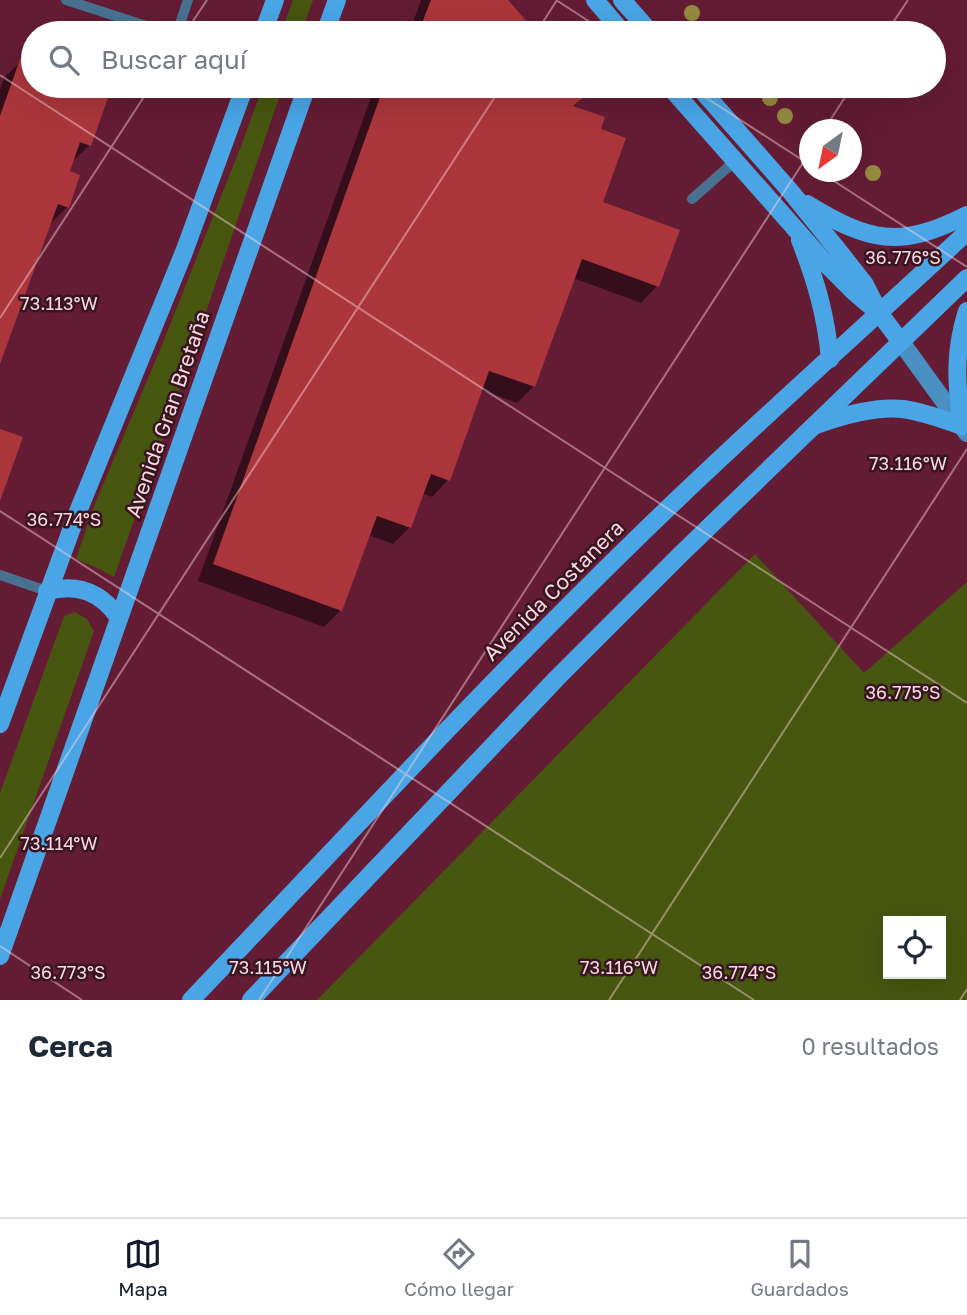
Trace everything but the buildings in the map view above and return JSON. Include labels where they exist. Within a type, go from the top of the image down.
[{"type":"main road","points":[[267,21],[275,0]]},
{"type":"main road","points":[[329,21],[337,0]]},
{"type":"main road","points":[[595,0],[613,21]]},
{"type":"main road","points":[[622,0],[640,21]]},
{"type":"main road","name":"Avenida Gran Bretaña","points":[[0,724],[47,591],[184,252],[241,98]]},
{"type":"main road","name":"Avenida Gran Bretaña","points":[[0,956],[303,98]]},
{"type":"main road","points":[[680,98],[841,280],[880,314]]},
{"type":"main road","points":[[708,98],[864,283],[880,314],[901,342]]},
{"type":"main road","points":[[790,192],[846,226],[875,236],[921,233],[967,215]]},
{"type":"main road","points":[[797,230],[824,313],[830,359]]},
{"type":"main road","name":"Avenida Costanera","points":[[191,1000],[546,628],[700,478],[967,232]]},
{"type":"main road","points":[[251,1000],[557,678],[812,426],[967,278]]},
{"type":"main road","points":[[964,430],[956,367],[967,311]]},
{"type":"main road","points":[[812,426],[850,415],[903,409],[934,416],[964,430]]},
{"type":"main road","points":[[47,591],[60,588],[84,590],[104,601],[119,618]]},
{"type":"street","points":[[901,342],[964,430]]},
{"type":"lane","points":[[66,0],[130,21]]},
{"type":"lane","points":[[181,21],[188,0]]},
{"type":"lane","points":[[692,199],[735,161]]},
{"type":"lane","points":[[0,575],[47,591]]},
{"type":"green space","points":[[293,0],[313,0],[305,21],[285,21]]},
{"type":"green space","points":[[259,98],[279,98],[114,577],[76,559],[94,506],[160,350]]},
{"type":"green space","points":[[755,554],[864,673],[967,582],[967,1000],[317,1000]]},
{"type":"green space","points":[[75,612],[87,619],[94,631],[0,899],[0,793],[64,616]]}]
